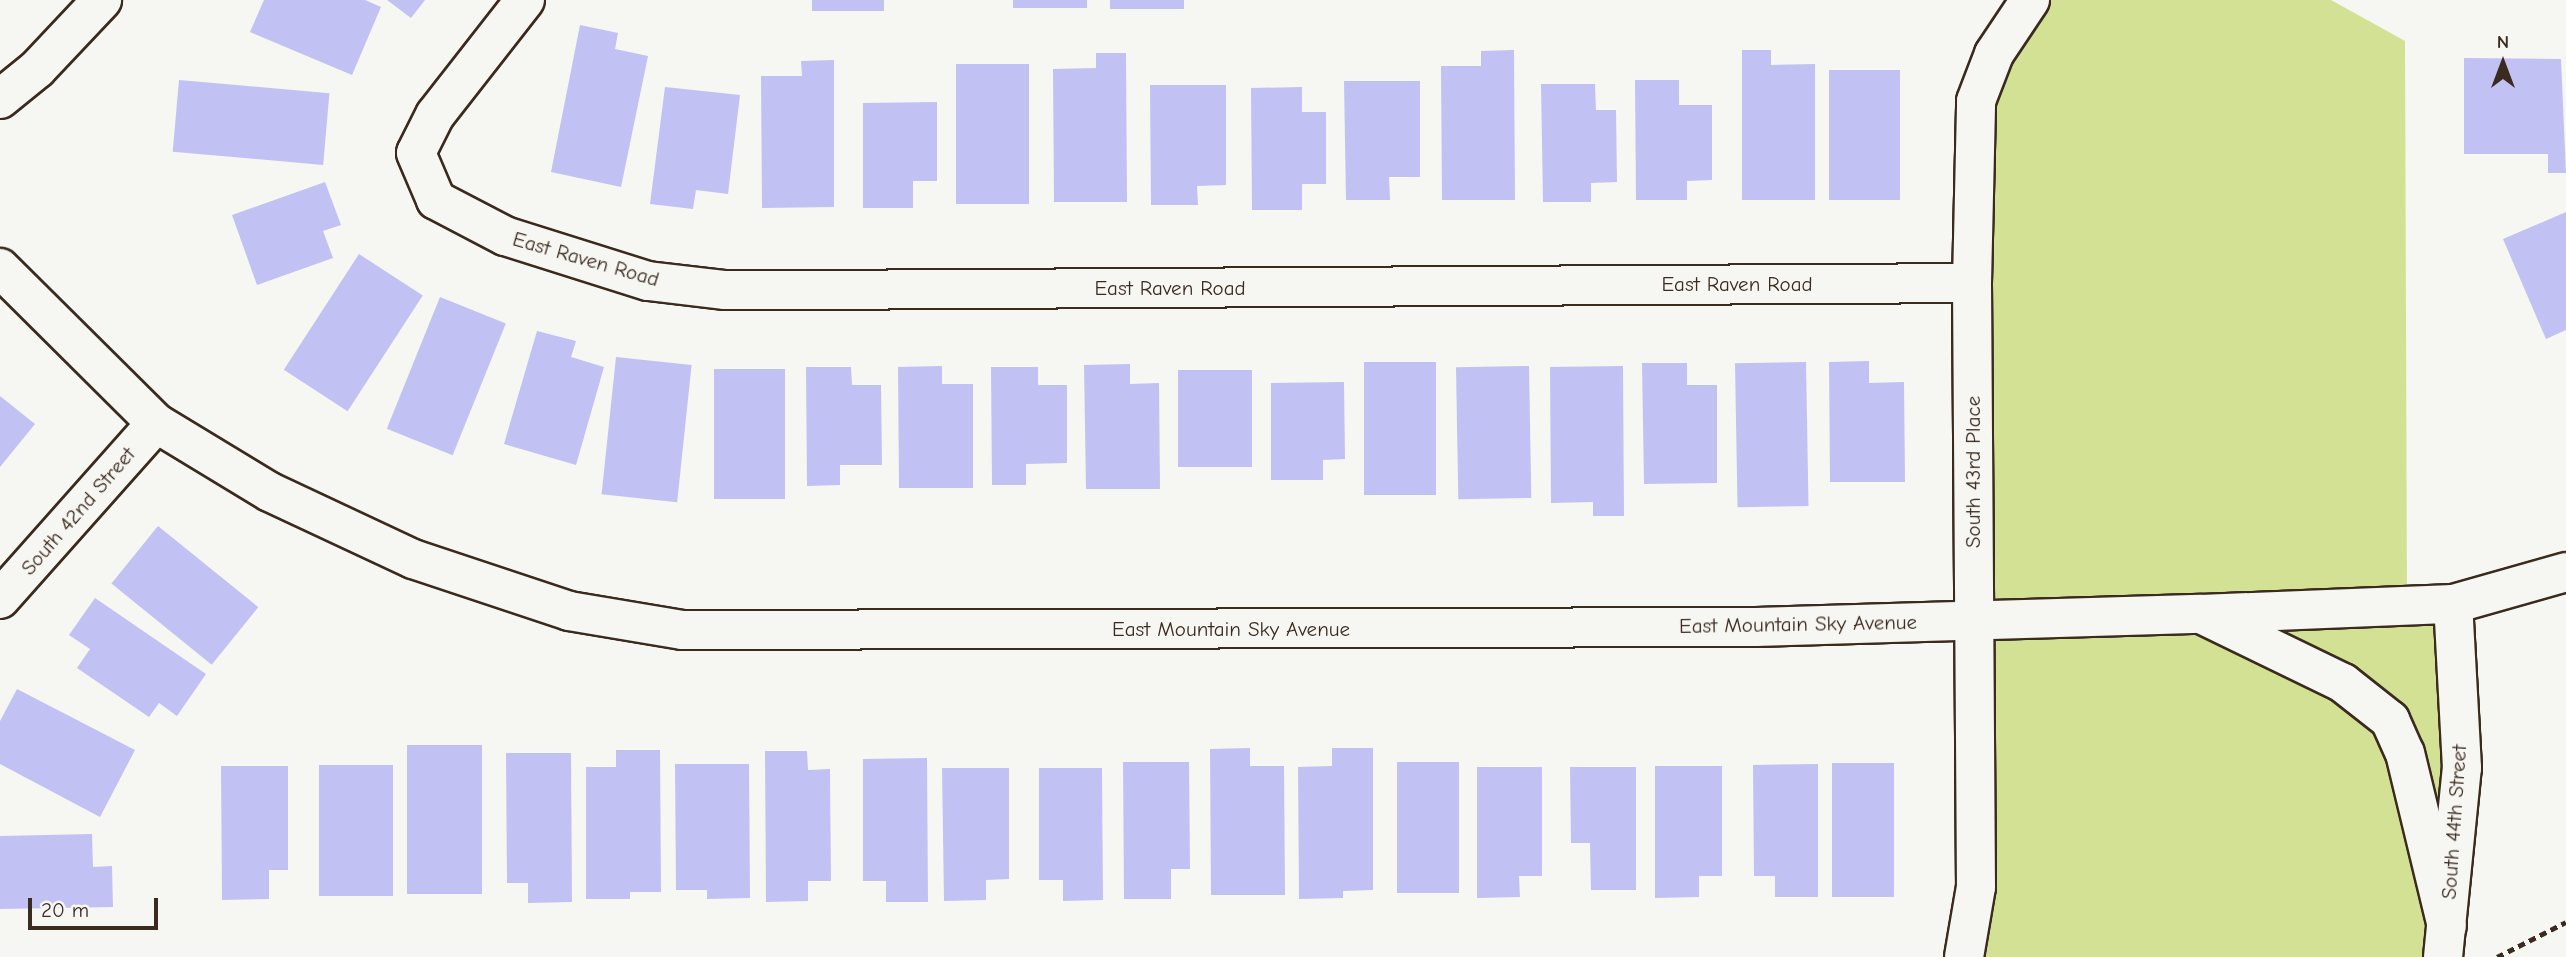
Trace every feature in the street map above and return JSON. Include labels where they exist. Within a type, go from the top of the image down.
[{"type":"street","points":[[0,99],[37,69],[102,0]]},
{"type":"street","name":"East Raven Road","points":[[525,0],[435,115],[416,153],[436,200],[505,236],[649,281],[725,290],[1972,283]]},
{"type":"street","name":"South 43rd Place","points":[[1964,957],[1976,887],[1972,283],[1976,101],[1994,54],[2030,0]]},
{"type":"street","name":"East Mountain Sky Avenue","points":[[0,268],[156,423],[270,492],[413,559],[569,611],[682,630],[1742,627],[2200,614],[2453,604],[2566,572]]},
{"type":"street","name":"South 42nd Street","points":[[0,599],[156,423]]},
{"type":"street","name":"South 44th Street","points":[[2445,942],[2462,768],[2453,604]]},
{"type":"street","points":[[2200,614],[2343,683],[2390,720],[2406,753],[2445,942]]},
{"type":"path","points":[[2497,957],[2566,922]]},
{"type":"green space","points":[[2030,0],[2331,0],[2405,41],[2407,604],[2453,604],[2443,957],[1964,957],[1976,101]]},
{"type":"building","points":[[264,0],[365,0],[381,7],[352,75],[250,32]]},
{"type":"building","points":[[387,0],[425,0],[411,18]]},
{"type":"building","points":[[812,0],[884,0],[884,11],[812,11]]},
{"type":"building","points":[[1013,0],[1087,0],[1087,8],[1013,8]]},
{"type":"building","points":[[1110,0],[1184,0],[1184,9],[1110,9]]},
{"type":"building","points":[[580,25],[618,33],[615,49],[648,56],[621,187],[551,172]]},
{"type":"building","points":[[1514,50],[1515,200],[1442,200],[1441,66],[1481,66],[1481,51]]},
{"type":"building","points":[[1742,50],[1771,50],[1771,65],[1815,64],[1815,200],[1742,200]]},
{"type":"building","points":[[1096,53],[1126,53],[1127,202],[1054,202],[1053,69],[1096,68]]},
{"type":"building","points":[[2464,58],[2561,59],[2566,173],[2548,173],[2548,154],[2464,154]]},
{"type":"building","points":[[834,60],[834,207],[762,208],[761,76],[802,76],[801,61]]},
{"type":"building","points":[[956,64],[1029,64],[1029,204],[956,204]]},
{"type":"building","points":[[1829,70],[1900,70],[1900,200],[1829,200]]},
{"type":"building","points":[[179,80],[329,93],[323,165],[173,152]]},
{"type":"building","points":[[1635,80],[1679,80],[1679,105],[1712,105],[1712,180],[1687,181],[1687,200],[1636,200]]},
{"type":"building","points":[[1344,81],[1420,81],[1420,177],[1389,177],[1390,200],[1346,200]]},
{"type":"building","points":[[1541,84],[1595,84],[1596,110],[1616,110],[1617,182],[1591,183],[1591,202],[1543,202]]},
{"type":"building","points":[[1150,85],[1226,85],[1226,185],[1197,186],[1198,205],[1151,205]]},
{"type":"building","points":[[665,87],[740,95],[728,194],[696,190],[693,209],[650,204]]},
{"type":"building","points":[[1302,87],[1302,112],[1326,112],[1326,184],[1302,184],[1302,210],[1252,210],[1251,88]]},
{"type":"building","points":[[937,102],[937,181],[913,181],[913,208],[863,208],[863,103]]},
{"type":"building","points":[[325,182],[341,225],[323,231],[333,258],[257,285],[232,215]]},
{"type":"building","points":[[2566,212],[2566,330],[2546,339],[2503,239]]},
{"type":"building","points":[[359,254],[423,295],[348,411],[284,370]]},
{"type":"building","points":[[440,297],[506,324],[453,455],[387,429]]},
{"type":"building","points":[[537,331],[576,341],[571,357],[604,367],[576,465],[504,444]]},
{"type":"building","points":[[616,357],[692,365],[677,502],[602,494]]},
{"type":"building","points":[[1869,361],[1869,383],[1904,382],[1905,482],[1830,482],[1829,362]]},
{"type":"building","points":[[1364,362],[1436,362],[1436,495],[1364,495]]},
{"type":"building","points":[[1806,362],[1809,506],[1738,507],[1735,363]]},
{"type":"building","points":[[1642,363],[1687,363],[1687,385],[1717,385],[1717,483],[1644,484]]},
{"type":"building","points":[[1130,364],[1130,384],[1159,383],[1160,489],[1086,489],[1084,365]]},
{"type":"building","points":[[942,366],[942,384],[973,384],[973,488],[899,488],[898,367]]},
{"type":"building","points":[[1529,366],[1531,498],[1458,499],[1456,367]]},
{"type":"building","points":[[1623,366],[1624,516],[1593,516],[1593,502],[1551,503],[1550,367]]},
{"type":"building","points":[[806,367],[851,367],[852,385],[881,385],[882,465],[840,465],[840,485],[807,486]]},
{"type":"building","points":[[991,367],[1038,367],[1038,385],[1067,385],[1067,463],[1026,464],[1026,485],[992,485]]},
{"type":"building","points":[[714,369],[785,369],[785,499],[714,499]]},
{"type":"building","points":[[1178,370],[1252,370],[1252,467],[1178,467]]},
{"type":"building","points":[[1344,382],[1345,459],[1323,460],[1323,480],[1271,480],[1271,383]]},
{"type":"building","points":[[0,396],[35,424],[0,467]]},
{"type":"building","points":[[158,526],[258,607],[212,665],[111,584]]},
{"type":"building","points":[[95,598],[206,674],[177,716],[159,703],[149,717],[77,668],[90,649],[69,635]]},
{"type":"building","points":[[17,689],[135,750],[100,817],[0,764],[0,721]]},
{"type":"building","points":[[407,745],[482,745],[482,894],[407,894]]},
{"type":"building","points":[[1250,748],[1250,766],[1284,766],[1285,895],[1211,895],[1210,749]]},
{"type":"building","points":[[1332,748],[1373,748],[1373,890],[1343,891],[1343,898],[1299,899],[1298,767],[1332,766]]},
{"type":"building","points":[[616,750],[660,750],[661,892],[630,892],[630,899],[586,899],[586,767],[616,767]]},
{"type":"building","points":[[765,751],[807,751],[808,770],[830,769],[831,881],[808,881],[808,901],[766,902]]},
{"type":"building","points":[[506,753],[571,753],[572,902],[528,903],[528,883],[507,883]]},
{"type":"building","points":[[927,758],[928,902],[886,902],[886,881],[863,881],[863,759]]},
{"type":"building","points":[[1123,762],[1189,762],[1190,869],[1171,869],[1171,899],[1124,899]]},
{"type":"building","points":[[1397,762],[1459,762],[1459,893],[1397,893]]},
{"type":"building","points":[[1832,763],[1894,763],[1894,897],[1832,897]]},
{"type":"building","points":[[675,764],[749,764],[750,898],[707,899],[707,890],[676,890]]},
{"type":"building","points":[[1818,764],[1818,897],[1775,897],[1775,876],[1754,876],[1753,765]]},
{"type":"building","points":[[319,765],[393,765],[393,896],[319,896]]},
{"type":"building","points":[[221,766],[288,766],[288,870],[269,870],[269,899],[222,900]]},
{"type":"building","points":[[1655,766],[1722,766],[1722,876],[1699,876],[1699,897],[1655,898]]},
{"type":"building","points":[[1477,767],[1542,767],[1542,876],[1519,876],[1520,897],[1477,898]]},
{"type":"building","points":[[1570,767],[1636,767],[1636,890],[1591,890],[1590,843],[1571,843]]},
{"type":"building","points":[[942,768],[1009,768],[1009,879],[986,880],[986,900],[944,901]]},
{"type":"building","points":[[1039,768],[1102,768],[1103,900],[1063,901],[1063,880],[1039,880]]},
{"type":"building","points":[[92,834],[93,867],[112,866],[113,907],[0,909],[0,836]]}]
